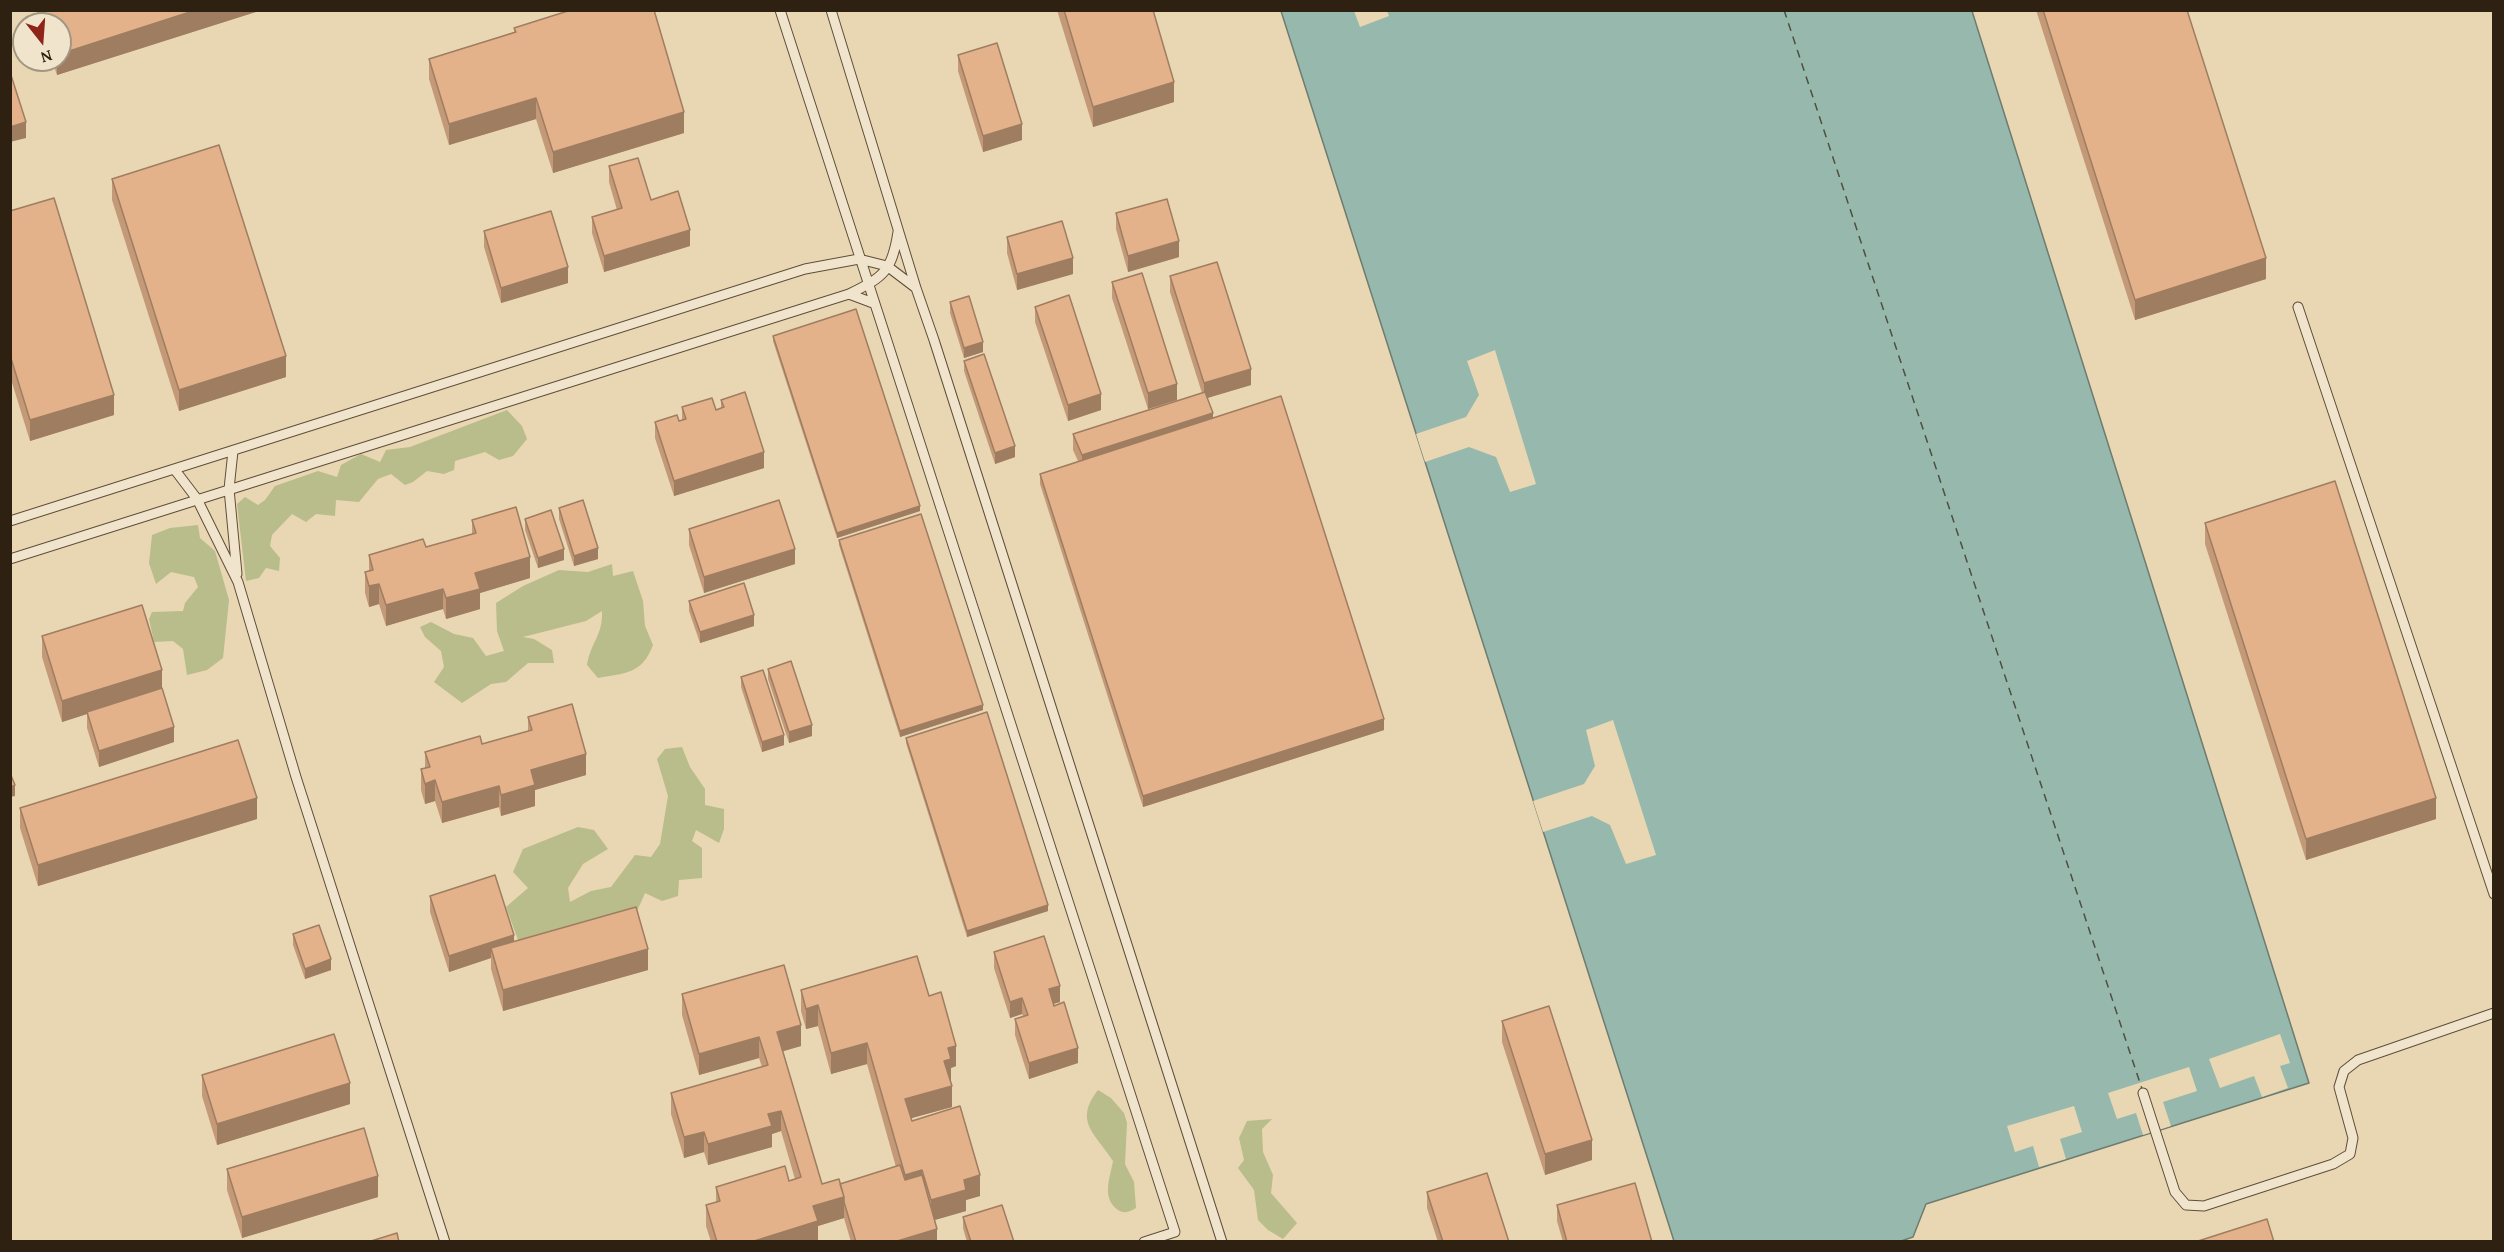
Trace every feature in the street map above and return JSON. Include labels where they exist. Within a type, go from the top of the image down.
[{"type":"lane","points":[[780,10],[1178,1242]]},
{"type":"lane","points":[[831,10],[916,288],[1222,1242]]},
{"type":"lane","points":[[10,559],[849,294],[876,281],[894,258],[898,229]]},
{"type":"lane","points":[[10,521],[805,269],[859,259],[887,266],[916,288]]},
{"type":"lane","points":[[849,294],[873,303]]},
{"type":"lane","points":[[2298,307],[2493,894]]},
{"type":"lane","points":[[233,451],[228,489],[238,582]]},
{"type":"lane","points":[[175,470],[197,499],[238,582],[296,777],[445,1242]]},
{"type":"lane","points":[[2143,1093],[2175,1192],[2186,1204],[2204,1206],[2333,1164],[2350,1154],[2353,1138],[2339,1087],[2344,1071],[2358,1060],[2493,1013]]},
{"type":"lane","points":[[1144,1242],[1175,1232]]},
{"type":"green space","points":[[507,410],[522,426],[527,439],[513,456],[499,460],[485,452],[455,461],[454,470],[444,474],[427,471],[405,485],[391,474],[378,479],[359,502],[336,500],[335,516],[316,514],[306,522],[292,514],[272,535],[270,546],[280,558],[279,571],[266,568],[259,578],[246,581],[237,504],[245,497],[258,505],[265,500],[275,486],[318,471],[337,477],[341,465],[361,454],[380,462],[386,450],[410,447]]},
{"type":"green space","points":[[198,525],[200,538],[215,551],[229,600],[223,658],[207,670],[187,675],[183,649],[173,641],[154,642],[149,619],[152,612],[183,611],[185,603],[198,587],[194,577],[171,572],[156,584],[149,563],[152,535],[170,528]]},
{"type":"green space","points":[[612,564],[613,576],[633,571],[643,601],[645,626],[653,645],[649,655],[638,667],[625,673],[598,678],[587,665],[601,627],[602,611],[586,621],[523,637],[534,639],[552,650],[554,663],[528,663],[506,682],[491,684],[462,703],[434,682],[444,667],[441,651],[425,637],[420,627],[431,622],[454,634],[473,638],[486,656],[504,651],[497,631],[496,603],[523,586],[559,570],[588,572]]},
{"type":"green space","points":[[682,747],[690,767],[705,789],[705,805],[724,809],[724,829],[719,843],[696,830],[692,841],[702,848],[702,878],[679,880],[678,896],[662,901],[645,893],[638,909],[631,917],[521,948],[506,907],[528,888],[513,872],[523,849],[578,827],[594,830],[608,849],[583,864],[568,888],[570,902],[591,891],[611,887],[635,855],[651,857],[660,844],[668,796],[657,759],[665,749]]},
{"type":"green space","points":[[1098,1090],[1111,1098],[1124,1113],[1127,1123],[1125,1164],[1134,1182],[1136,1208],[1127,1212],[1118,1210],[1110,1200],[1108,1187],[1113,1161],[1094,1135],[1087,1119],[1087,1111]]},
{"type":"green space","points":[[1272,1119],[1262,1129],[1263,1152],[1273,1175],[1271,1193],[1297,1223],[1283,1239],[1268,1230],[1258,1220],[1254,1190],[1238,1168],[1244,1160],[1239,1138],[1247,1121]]},
{"type":"water","points":[[1281,11],[1972,11],[2309,1083],[1926,1204],[1913,1237],[1901,1241],[1674,1241]]},
{"type":"pier","points":[[1354,11],[1387,11],[1389,16],[1360,27]]},
{"type":"pier","points":[[1495,350],[1536,484],[1510,492],[1496,457],[1469,447],[1425,462],[1416,434],[1466,417],[1479,395],[1467,361]]},
{"type":"pier","points":[[1613,720],[1656,855],[1626,864],[1610,825],[1592,816],[1543,832],[1533,801],[1584,784],[1595,766],[1586,730]]},
{"type":"pier","points":[[2280,1034],[2290,1063],[2280,1066],[2288,1088],[2262,1097],[2254,1076],[2220,1088],[2209,1059]]},
{"type":"pier","points":[[2189,1067],[2197,1091],[2163,1102],[2171,1126],[2143,1135],[2136,1113],[2117,1119],[2108,1093]]},
{"type":"pier","points":[[2074,1106],[2082,1132],[2060,1139],[2066,1159],[2039,1167],[2033,1146],[2015,1152],[2007,1126]]},
{"type":"building","points":[[43,10],[196,10],[72,50],[72,12],[44,12]]},
{"type":"building","points":[[571,10],[654,10],[684,112],[553,152],[536,98],[449,124],[429,59],[516,32],[514,28]]},
{"type":"building","points":[[1064,10],[1153,10],[1174,82],[1093,107]]},
{"type":"building","points":[[2043,10],[2187,10],[2266,258],[2135,300]]},
{"type":"building","points":[[997,43],[1022,124],[983,136],[958,55]]},
{"type":"building","points":[[10,72],[26,122],[10,127]]},
{"type":"building","points":[[219,145],[286,356],[179,390],[112,179]]},
{"type":"building","points":[[638,158],[651,200],[678,191],[690,230],[604,256],[592,217],[622,208],[609,166]]},
{"type":"building","points":[[54,198],[114,395],[30,420],[10,355],[10,211]]},
{"type":"building","points":[[1167,199],[1179,241],[1128,256],[1116,213]]},
{"type":"building","points":[[551,211],[568,267],[501,288],[484,231]]},
{"type":"building","points":[[1062,221],[1073,258],[1017,274],[1007,237]]},
{"type":"building","points":[[1217,262],[1251,369],[1204,383],[1170,276]]},
{"type":"building","points":[[1142,273],[1177,384],[1148,393],[1112,282]]},
{"type":"building","points":[[1069,295],[1101,394],[1068,405],[1035,307]]},
{"type":"building","points":[[969,296],[983,342],[964,348],[950,302]]},
{"type":"building","points":[[856,309],[920,506],[837,533],[773,336]]},
{"type":"building","points":[[984,354],[1015,446],[995,453],[964,361]]},
{"type":"building","points":[[745,392],[764,452],[674,481],[655,422],[677,415],[679,421],[686,419],[682,407],[712,398],[716,410],[724,407],[721,400]]},
{"type":"building","points":[[1205,392],[1213,413],[1082,455],[1073,434]]},
{"type":"building","points":[[1281,396],[1384,719],[1143,796],[1040,474]]},
{"type":"building","points":[[2335,481],[2436,798],[2306,839],[2205,523]]},
{"type":"building","points":[[583,500],[598,548],[574,556],[559,508]]},
{"type":"building","points":[[779,500],[795,549],[704,577],[689,529]]},
{"type":"building","points":[[516,507],[530,557],[475,573],[480,589],[446,598],[443,589],[386,605],[379,584],[369,586],[365,572],[373,570],[369,555],[423,539],[426,547],[476,533],[472,520]]},
{"type":"building","points":[[551,510],[564,549],[538,558],[525,519]]},
{"type":"building","points":[[921,514],[983,705],[900,731],[839,540]]},
{"type":"building","points":[[744,583],[754,615],[700,632],[689,601]]},
{"type":"building","points":[[142,605],[162,670],[62,701],[42,636]]},
{"type":"building","points":[[791,661],[812,725],[789,732],[768,669]]},
{"type":"building","points":[[763,670],[784,735],[762,742],[741,677]]},
{"type":"building","points":[[162,688],[174,727],[99,751],[87,712]]},
{"type":"building","points":[[572,704],[586,754],[531,770],[535,785],[501,795],[499,786],[442,802],[435,780],[425,784],[421,769],[430,767],[425,752],[480,736],[482,744],[532,730],[528,717]]},
{"type":"building","points":[[987,712],[1048,905],[967,931],[906,738]]},
{"type":"building","points":[[238,740],[257,798],[38,865],[20,808]]},
{"type":"building","points":[[10,773],[15,785],[10,787]]},
{"type":"building","points":[[495,875],[514,935],[449,956],[430,896]]},
{"type":"building","points":[[636,907],[648,949],[503,990],[491,948]]},
{"type":"building","points":[[319,925],[331,959],[305,969],[293,934]]},
{"type":"building","points":[[1044,936],[1060,986],[1049,989],[1054,1006],[1064,1002],[1078,1048],[1029,1063],[1015,1019],[1028,1015],[1022,998],[1010,1002],[994,952]]},
{"type":"building","points":[[917,956],[929,996],[941,992],[956,1046],[948,1048],[951,1059],[944,1061],[952,1086],[905,1099],[912,1121],[960,1106],[980,1175],[964,1180],[966,1190],[931,1200],[922,1170],[905,1175],[867,1043],[831,1053],[818,1005],[806,1009],[801,990]]},
{"type":"building","points":[[784,965],[801,1025],[777,1032],[822,1184],[839,1179],[844,1197],[813,1206],[818,1221],[751,1242],[717,1242],[706,1205],[720,1201],[716,1187],[785,1166],[789,1181],[801,1177],[781,1111],[768,1114],[772,1126],[708,1144],[704,1132],[684,1137],[671,1093],[768,1065],[759,1037],[699,1054],[682,994]]},
{"type":"building","points":[[1549,1006],[1592,1140],[1545,1154],[1502,1021]]},
{"type":"building","points":[[334,1034],[350,1083],[217,1124],[202,1075]]},
{"type":"building","points":[[364,1128],[378,1176],[242,1217],[227,1169]]},
{"type":"building","points":[[900,1165],[905,1180],[922,1175],[937,1229],[894,1242],[856,1242],[840,1184]]},
{"type":"building","points":[[1487,1173],[1509,1242],[1443,1242],[1427,1192]]},
{"type":"building","points":[[1635,1183],[1652,1242],[1567,1242],[1557,1205]]},
{"type":"building","points":[[1002,1205],[1014,1242],[971,1242],[963,1217]]},
{"type":"building","points":[[2267,1219],[2274,1242],[2195,1242]]},
{"type":"building","points":[[397,1233],[399,1242],[368,1242]]},
{"type":"ferry route","points":[[1784,10],[2142,1089]]}]
